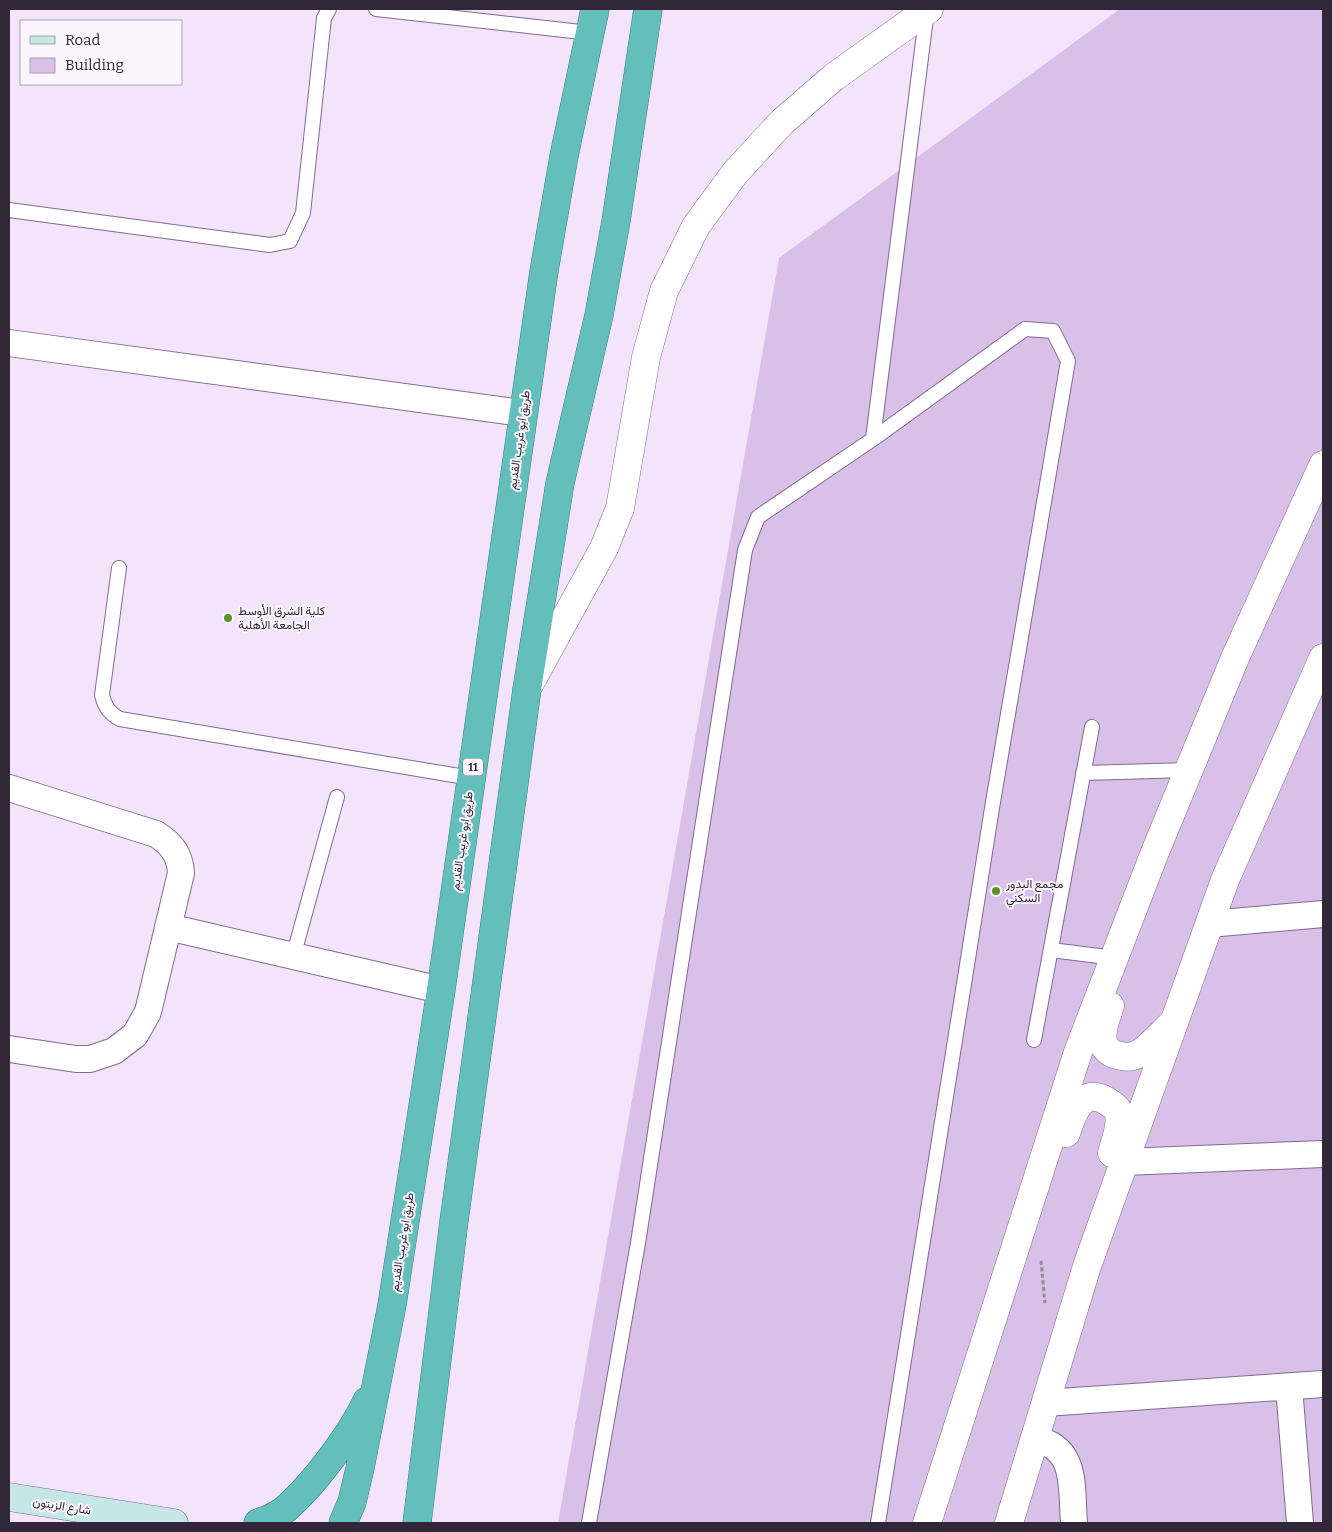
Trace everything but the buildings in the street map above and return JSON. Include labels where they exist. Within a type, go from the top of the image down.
[{"type":"highway","points":[[417,1523],[454,1221],[526,689],[560,482],[598,314],[616,221],[648,9]]},
{"type":"highway","name":"طريق ابو غريب القديم","points":[[343,1523],[356,1485],[392,1305],[440,990],[522,413],[550,232],[592,21]]},
{"type":"highway","points":[[258,1523],[274,1518],[291,1505],[313,1481],[362,1411],[377,1380]]},
{"type":"main road","name":"شارع الزيتون","points":[[9,1497],[174,1523]]},
{"type":"street","points":[[526,689],[604,548],[620,508],[646,357],[664,291],[696,226],[735,173],[782,122],[834,77],[928,10]]},
{"type":"street","points":[[9,343],[522,413]]},
{"type":"street","points":[[927,1523],[1078,1052],[1235,658],[1323,465]]},
{"type":"street","points":[[1009,1523],[1087,1266],[1225,880],[1323,658]]},
{"type":"street","points":[[1176,1020],[1134,1056],[1122,1057],[1110,1052],[1103,1044],[1102,1034],[1105,1021],[1152,906],[1170,854],[1203,738]]},
{"type":"street","points":[[9,788],[156,834],[166,840],[178,857],[181,873],[148,1012],[142,1024],[126,1044],[114,1051],[90,1058],[76,1059],[9,1049]]},
{"type":"street","points":[[1210,924],[1323,914]]},
{"type":"street","points":[[168,928],[440,990]]},
{"type":"street","points":[[982,1354],[1006,1307],[1025,1263],[1076,1105],[1086,1098],[1098,1097],[1109,1102],[1118,1110],[1120,1121],[1109,1163],[1075,1270],[1056,1367]]},
{"type":"street","points":[[1124,1162],[1323,1154]]},
{"type":"street","points":[[1045,1403],[1323,1384]]},
{"type":"street","points":[[1289,1387],[1300,1523]]},
{"type":"street","points":[[1034,1439],[1048,1442],[1060,1450],[1068,1462],[1074,1523]]},
{"type":"lane","points":[[9,210],[270,245],[290,241],[304,212],[324,18],[329,9]]},
{"type":"lane","points":[[376,9],[592,21]]},
{"type":"lane","points":[[873,439],[928,10]]},
{"type":"lane","points":[[589,1523],[639,1233],[745,550],[758,517],[873,439],[1025,329],[1053,331],[1068,360],[990,822],[878,1523]]},
{"type":"lane","points":[[119,568],[102,695],[104,703],[114,716],[130,721],[471,778]]},
{"type":"lane","points":[[1034,1040],[1092,727]]},
{"type":"lane","points":[[1084,773],[1189,770]]},
{"type":"lane","points":[[293,957],[337,797]]},
{"type":"lane","points":[[1050,950],[1115,958]]},
{"type":"place","name":"كلية الشرق الأوسط الجامعة الأهلية","points":[[228,618]]},
{"type":"place","name":"مجمع البدور السكني","points":[[996,891]]}]
